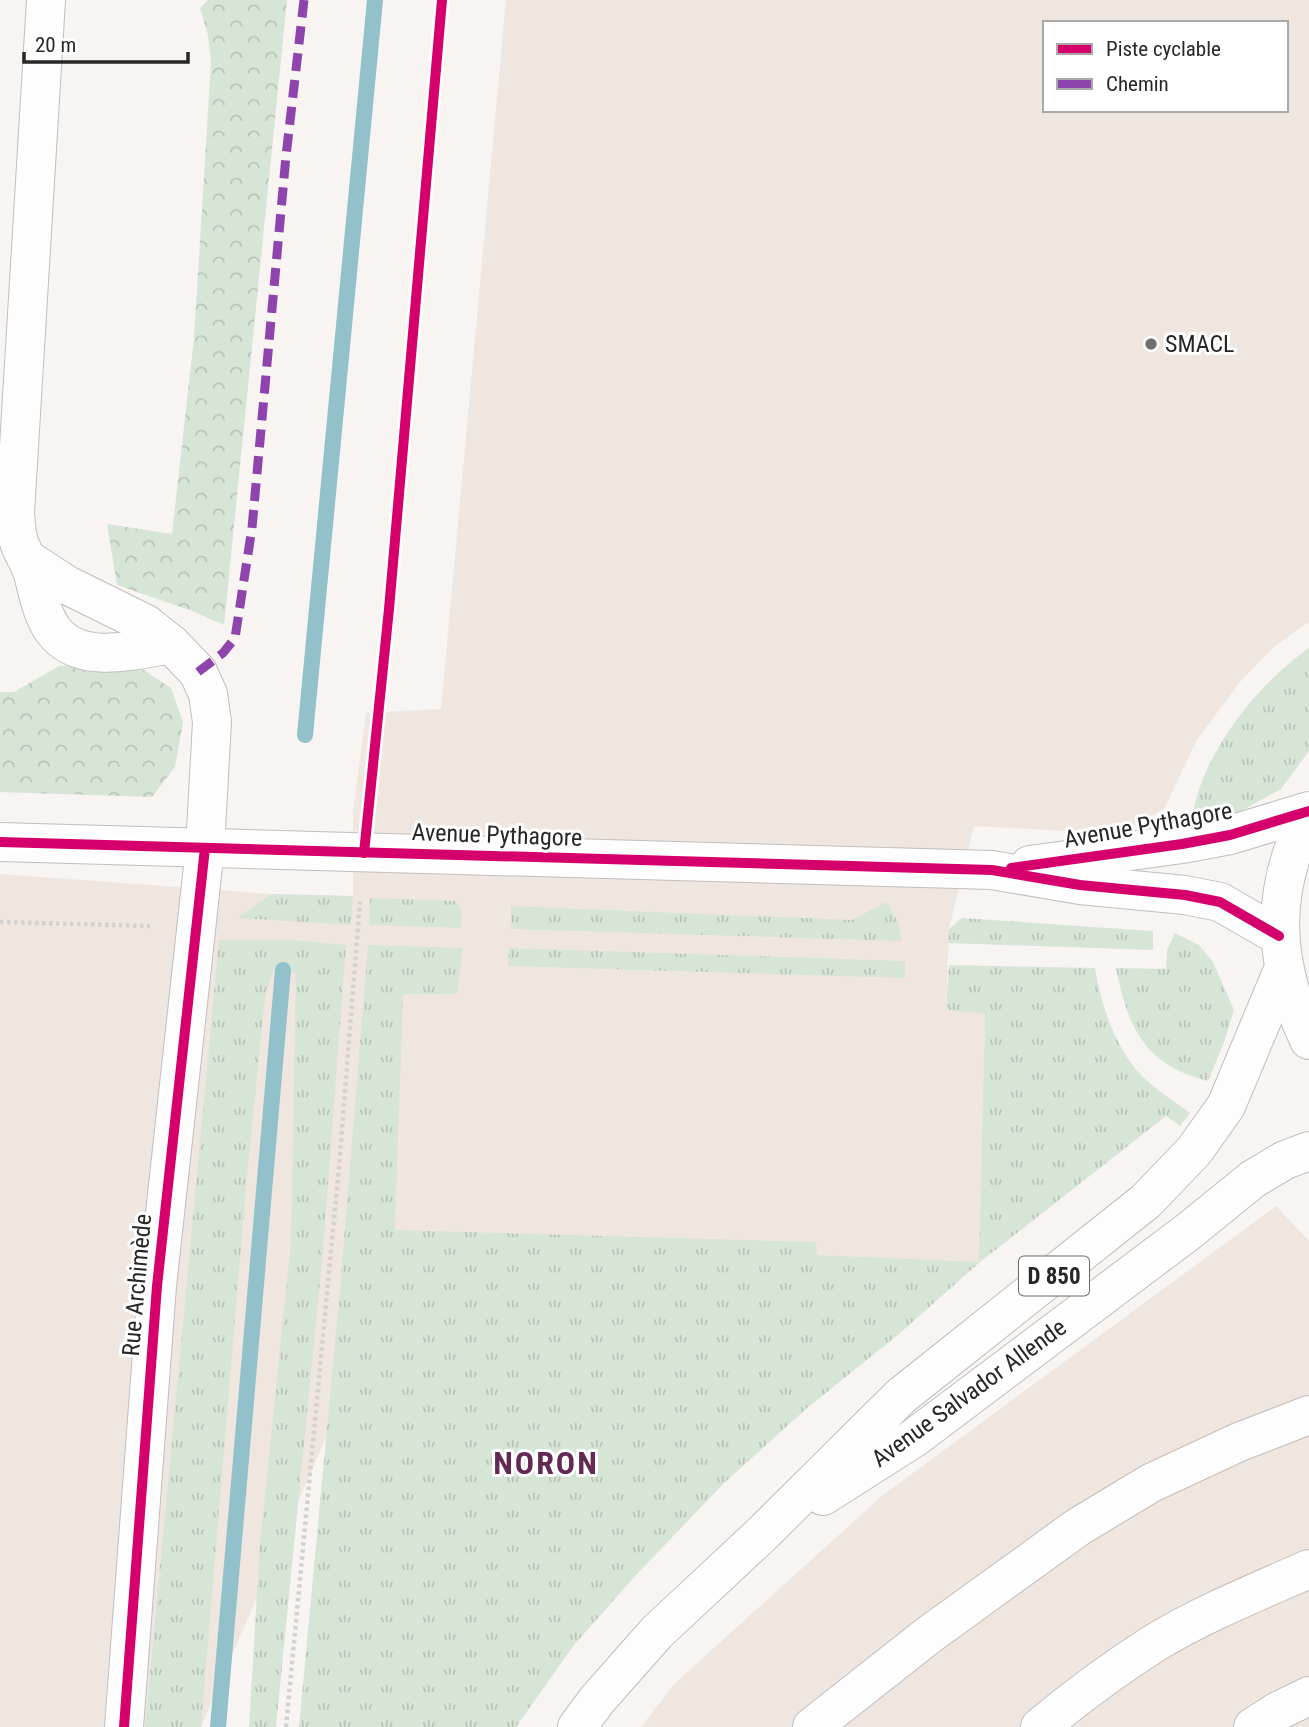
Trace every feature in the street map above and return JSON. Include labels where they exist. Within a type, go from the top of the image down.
[{"type":"street","points":[[46,0],[15,513],[20,546],[30,561],[43,609],[53,630],[63,641],[85,651],[106,653],[171,644]]},
{"type":"street","name":"Rue Archimède","points":[[30,561],[66,584],[146,624],[171,644],[198,672],[208,694],[212,722],[205,848],[157,1286],[124,1727]]},
{"type":"street","points":[[1309,812],[1290,858],[1280,909],[1281,953],[1294,1007],[1309,1040]]},
{"type":"street","name":"Avenue Pythagore","points":[[992,870],[1182,844],[1230,835],[1309,812]]},
{"type":"street","name":"Avenue Pythagore","points":[[0,842],[992,870],[1080,885],[1185,895],[1220,902],[1281,953]]},
{"type":"street","name":"Avenue Salvador Allende","points":[[577,1727],[657,1632],[762,1534],[901,1396],[1146,1201],[1194,1151],[1226,1106],[1281,953]]},
{"type":"street","name":"Avenue Salvador Allende","points":[[762,1534],[914,1438],[1189,1231],[1253,1179],[1285,1160],[1309,1151]]},
{"type":"street","points":[[812,1727],[930,1634],[1078,1527],[1151,1483],[1238,1442],[1309,1415]]},
{"type":"street","points":[[1040,1727],[1071,1701],[1155,1643],[1309,1569]]},
{"type":"street","points":[[1253,1727],[1309,1696]]},
{"type":"path","points":[[286,1727],[340,1154],[364,853]]},
{"type":"path","points":[[0,922],[197,928]]},
{"type":"shaded area","points":[[506,0],[1309,0],[1309,622],[1274,647],[1240,682],[1197,740],[1164,809],[1118,834],[974,826],[949,929],[946,1010],[985,1014],[980,1262],[378,1317],[201,1727],[0,1727],[0,874],[272,894],[353,896],[353,813],[366,713],[441,709]]},
{"type":"shaded area","points":[[1276,1206],[1309,1241],[1309,1727],[641,1727],[674,1684],[883,1495]]},
{"type":"green space","points":[[208,0],[287,0],[224,625],[117,585],[107,524],[172,534],[194,338],[211,63],[208,35],[200,8]]},
{"type":"green space","points":[[1309,648],[1309,751],[1281,789],[1228,818],[1191,824],[1205,774],[1233,725],[1269,682]]},
{"type":"green space","points":[[136,665],[171,688],[183,722],[175,767],[152,797],[0,792],[0,692],[14,692],[59,666]]},
{"type":"green space","points":[[272,894],[353,896],[351,925],[237,918]]},
{"type":"green space","points":[[370,898],[456,901],[462,913],[461,928],[369,925]]},
{"type":"green space","points":[[886,902],[899,923],[901,941],[511,929],[511,906],[852,920]]},
{"type":"green space","points":[[962,918],[1153,931],[1153,950],[948,943],[949,929]]},
{"type":"green space","points":[[1175,933],[1199,945],[1213,962],[1234,1010],[1208,1081],[1169,1065],[1143,1041],[1127,1009],[1116,968],[1166,969],[1167,950]]},
{"type":"green space","points":[[219,940],[295,940],[346,945],[323,1251],[276,1727],[249,1727],[260,1543],[291,1242],[296,974],[283,970],[273,971],[265,997],[246,1187],[201,1727],[145,1727]]},
{"type":"green space","points":[[368,945],[463,948],[457,994],[403,994],[395,1230],[816,1242],[817,1255],[979,1262],[985,1014],[946,1010],[949,965],[1095,968],[1105,1011],[1124,1053],[1147,1081],[1190,1113],[1180,1126],[1166,1116],[980,1262],[899,1334],[806,1409],[724,1483],[574,1645],[516,1727],[299,1727],[340,1289]]},
{"type":"green space","points":[[509,948],[905,961],[905,978],[508,966]]},
{"type":"waterway","points":[[305,735],[375,0]]},
{"type":"waterway","points":[[218,1727],[283,970]]},
{"type":"marked path","points":[[198,672],[223,653],[235,638],[252,528],[286,156],[304,0]]},
{"type":"cycle path","points":[[364,853],[389,609],[442,0]]},
{"type":"cycle path","points":[[1011,868],[1230,835],[1309,811]]},
{"type":"cycle path","points":[[0,842],[992,870],[1080,885],[1185,895],[1220,902],[1279,936]]},
{"type":"cycle path","points":[[124,1727],[157,1286],[205,848]]},
{"type":"place","name":"SMACL","points":[[1151,344]]},
{"type":"district","name":"NORON","points":[[546,1463]]}]
